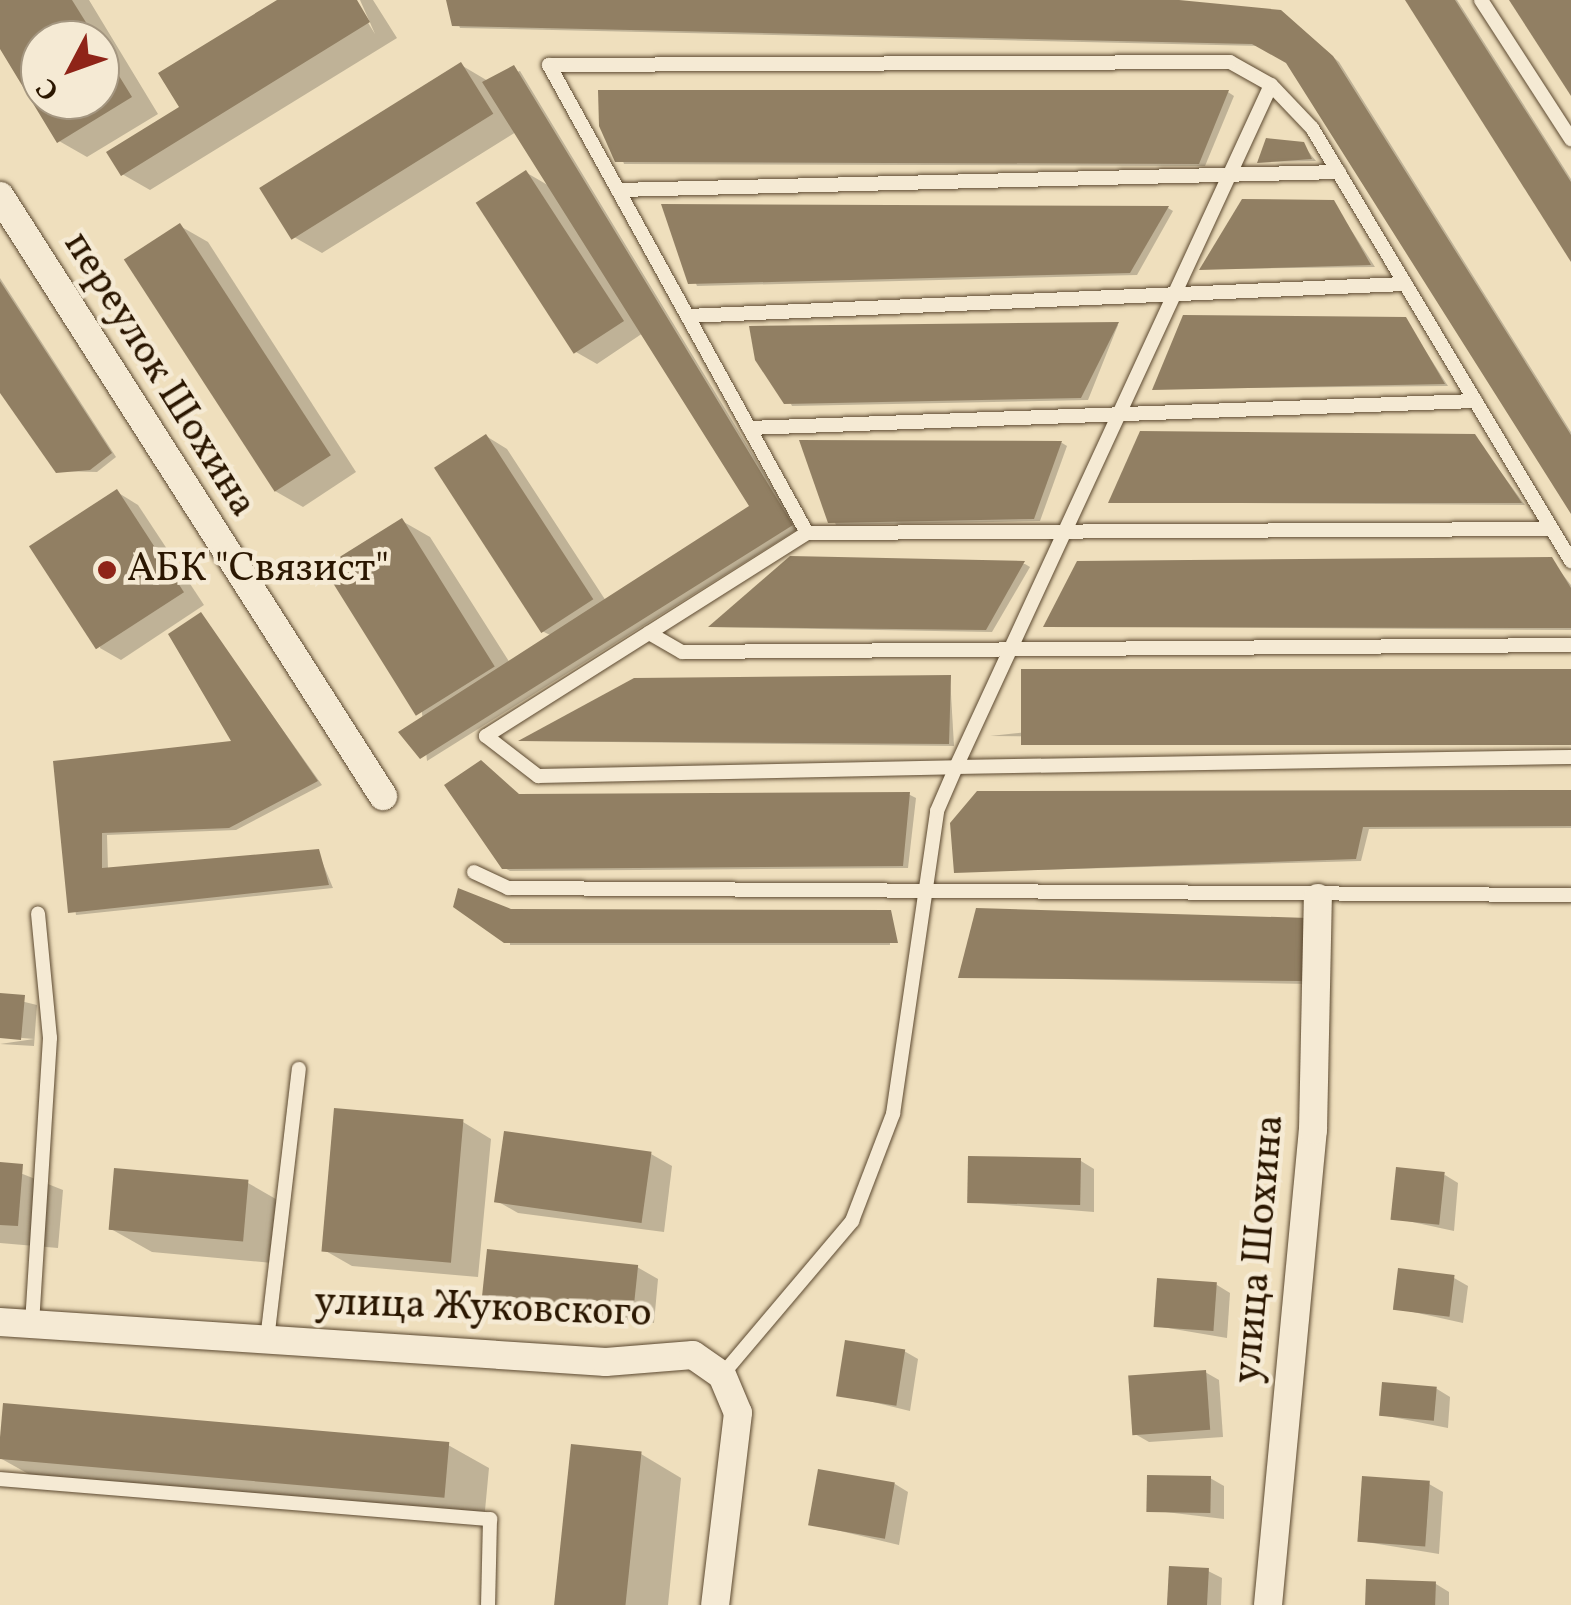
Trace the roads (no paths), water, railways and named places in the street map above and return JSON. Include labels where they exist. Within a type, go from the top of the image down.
[{"type":"street","name":"переулок Шохина","points":[[0,196],[382,796]]},
{"type":"street","name":"улица Шохина","points":[[1268,1605],[1312,1130],[1318,898]]},
{"type":"street","name":"улица Жуковского","points":[[0,1322],[606,1362],[693,1355],[722,1375]]},
{"type":"street","points":[[715,1605],[738,1413],[722,1375]]},
{"type":"lane","points":[[1481,0],[1571,139]]},
{"type":"lane","points":[[807,533],[549,64],[1230,62],[1270,84],[1339,172],[1571,560]]},
{"type":"lane","points":[[722,1375],[852,1220],[893,1114],[937,811],[1270,84]]},
{"type":"lane","points":[[618,190],[1226,180],[1339,172]]},
{"type":"lane","points":[[688,316],[1172,298],[1405,284]]},
{"type":"lane","points":[[749,428],[1121,410],[1475,401]]},
{"type":"lane","points":[[1551,529],[807,533],[486,736],[538,776],[1571,757]]},
{"type":"lane","points":[[649,633],[682,652],[1571,645]]},
{"type":"lane","points":[[474,872],[508,888],[926,897],[1571,895]]},
{"type":"lane","points":[[32,1324],[50,1038],[38,914]]},
{"type":"lane","points":[[267,1340],[299,1070]]},
{"type":"lane","points":[[0,1478],[490,1519],[488,1605]]},
{"type":"place","name":"АБК \"Связист\"","points":[[107,570]]}]
